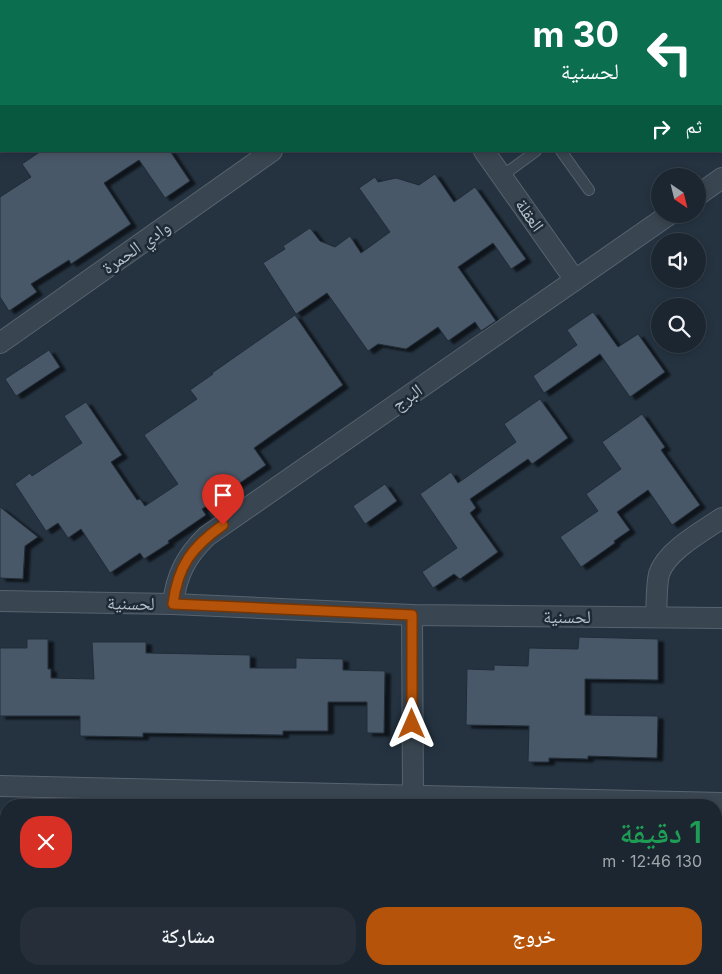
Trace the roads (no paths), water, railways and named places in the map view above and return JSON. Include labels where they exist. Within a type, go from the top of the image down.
[{"type":"street","name":"وادي الحمرة","points":[[0,342],[271,152]]},
{"type":"street","name":"العقلة","points":[[485,152],[576,280]]},
{"type":"street","points":[[706,189],[722,178]]},
{"type":"street","name":"البرج","points":[[173,604],[179,574],[186,559],[207,536],[657,223]]},
{"type":"street","points":[[656,617],[659,579],[664,564],[679,549],[722,518]]},
{"type":"street","name":"لحسنية","points":[[0,601],[173,604],[412,615],[722,618]]},
{"type":"street","points":[[412,615],[413,796]]},
{"type":"street","points":[[0,786],[545,799]]},
{"type":"lane","points":[[502,176],[535,152]]},
{"type":"lane","points":[[562,152],[589,190]]}]
